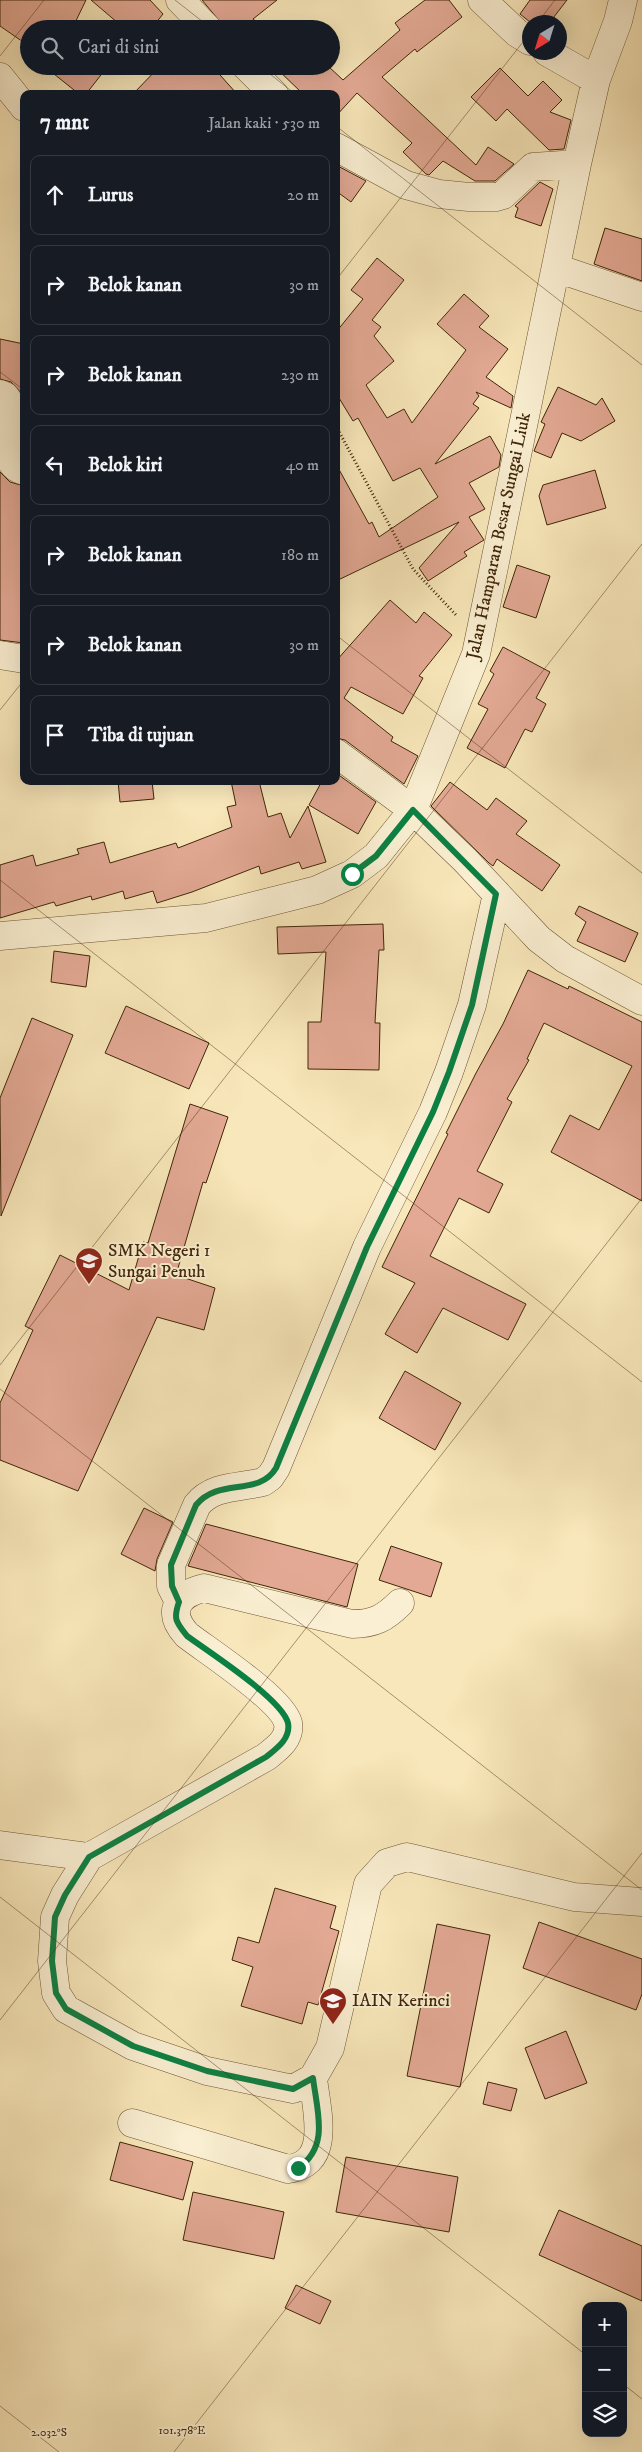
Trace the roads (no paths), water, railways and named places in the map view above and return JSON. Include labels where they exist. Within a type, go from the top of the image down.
[{"type":"street","points":[[180,0],[199,20]]},
{"type":"street","points":[[482,0],[522,36]]},
{"type":"street","name":"Jalan Hamparan Besar Sungai Liuk","points":[[0,936],[206,918],[317,890],[352,874],[376,856],[413,810],[476,654],[577,164],[596,80],[618,21],[623,0]]},
{"type":"street","points":[[561,60],[596,80]]},
{"type":"street","points":[[255,75],[270,90]]},
{"type":"street","points":[[0,77],[20,102]]},
{"type":"street","points":[[340,149],[406,185],[439,194],[469,197],[496,197],[503,195],[527,170],[533,167],[577,164]]},
{"type":"street","points":[[556,268],[642,298]]},
{"type":"street","points":[[0,394],[5,396],[12,406],[3,451],[7,464],[15,470],[20,471]]},
{"type":"street","points":[[0,655],[20,658]]},
{"type":"street","points":[[340,756],[413,810],[539,939],[565,959],[642,1001]]},
{"type":"street","points":[[179,1602],[172,1586],[171,1565],[196,1505],[211,1492],[263,1482],[270,1477],[276,1468],[367,1247],[433,1112],[449,1072],[472,1005],[496,894]]},
{"type":"street","points":[[400,1603],[380,1620],[367,1624],[352,1624],[204,1588],[189,1592],[179,1602],[175,1614],[178,1625],[187,1636],[267,1696],[288,1724],[287,1735],[281,1745],[266,1757],[89,1857],[65,1895],[55,1917],[52,1961],[56,1993],[66,2009],[133,2046],[207,2071],[293,2089],[313,2078],[330,2048],[368,1884],[387,1863],[407,1857],[574,1897],[642,1902]]},
{"type":"street","points":[[0,1845],[89,1857]]},
{"type":"street","points":[[132,2123],[288,2169],[298,2168],[309,2161],[320,2139],[313,2078]]},
{"type":"place","name":"SMK Negeri 1 Sungai Penuh","points":[[89,1285]]},
{"type":"place","name":"IAIN Kerinci","points":[[333,2025]]}]
